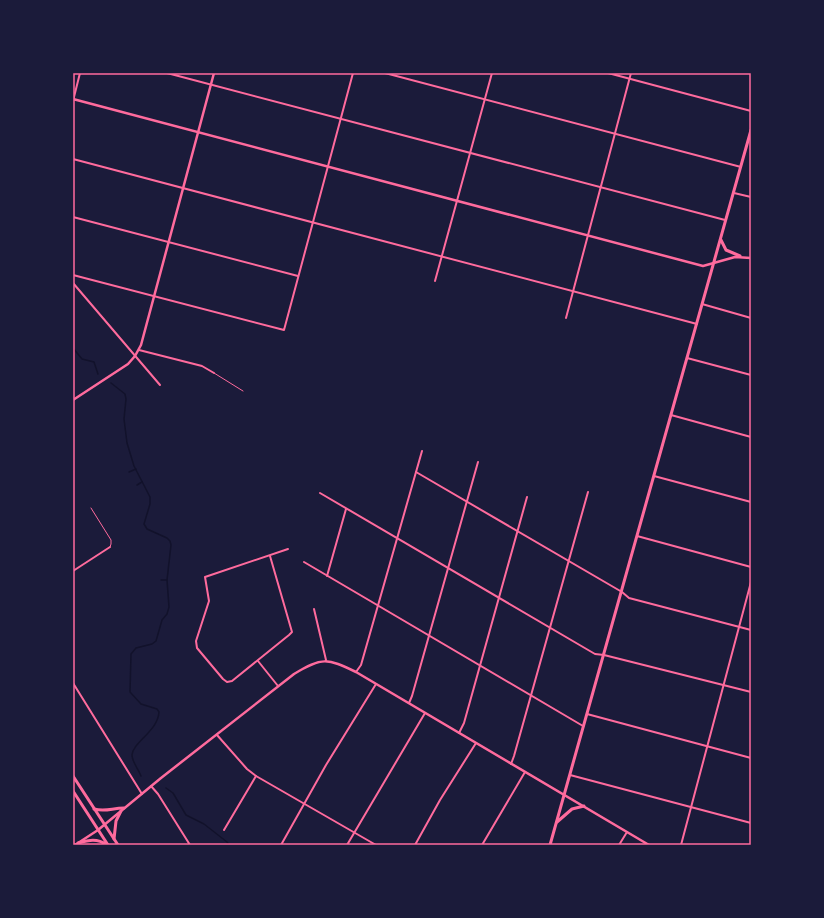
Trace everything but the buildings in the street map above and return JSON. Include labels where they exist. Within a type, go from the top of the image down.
[{"type":"main road","points":[[550,845],[702,304],[750,139],[751,130]]},
{"type":"main road","points":[[721,239],[726,250],[740,256]]},
{"type":"main road","points":[[73,776],[118,845]]},
{"type":"main road","points":[[73,791],[107,845]]},
{"type":"main road","points":[[557,822],[572,809],[584,806]]},
{"type":"main road","points":[[94,809],[104,811],[115,808],[124,808]]},
{"type":"main road","points":[[114,839],[116,821],[121,811]]},
{"type":"main road","points":[[77,844],[96,840],[102,841],[107,845]]},
{"type":"street","points":[[80,73],[73,100],[703,266],[740,256],[751,258]]},
{"type":"street","points":[[167,73],[726,221]]},
{"type":"street","points":[[73,400],[128,364],[135,356],[142,341],[214,73]]},
{"type":"street","points":[[73,275],[284,330],[353,73]]},
{"type":"street","points":[[385,73],[741,167]]},
{"type":"street","points":[[435,281],[492,73]]},
{"type":"street","points":[[608,73],[751,111]]},
{"type":"street","points":[[566,318],[632,73]]},
{"type":"street","points":[[73,159],[697,324]]},
{"type":"street","points":[[734,193],[751,197]]},
{"type":"street","points":[[73,217],[298,276]]},
{"type":"street","points":[[73,283],[160,386]]},
{"type":"street","points":[[702,304],[751,318]]},
{"type":"street","points":[[138,350],[202,366],[214,373]]},
{"type":"street","points":[[687,358],[751,375]]},
{"type":"street","points":[[671,415],[751,437]]},
{"type":"street","points":[[356,672],[361,665],[422,451]]},
{"type":"street","points":[[409,704],[478,462]]},
{"type":"street","points":[[416,472],[622,592],[629,598],[751,630]]},
{"type":"street","points":[[654,476],[751,502]]},
{"type":"street","points":[[511,764],[588,492]]},
{"type":"street","points":[[320,493],[595,654],[751,692]]},
{"type":"street","points":[[459,734],[527,497]]},
{"type":"street","points":[[327,576],[346,509]]},
{"type":"street","points":[[637,536],[751,567]]},
{"type":"street","points":[[73,571],[110,546]]},
{"type":"street","points":[[270,556],[292,632],[258,661],[232,681],[227,682],[197,648],[196,642],[209,601],[205,577],[288,549]]},
{"type":"street","points":[[304,562],[584,726]]},
{"type":"street","points":[[681,845],[751,582]]},
{"type":"street","points":[[314,609],[326,660]]},
{"type":"street","points":[[77,844],[98,830],[151,786],[294,674],[309,665],[326,660],[356,672],[649,845]]},
{"type":"street","points":[[258,661],[278,686]]},
{"type":"street","points":[[73,683],[142,794]]},
{"type":"street","points":[[281,845],[326,765],[376,684]]},
{"type":"street","points":[[347,845],[425,713]]},
{"type":"street","points":[[587,714],[751,758]]},
{"type":"street","points":[[217,734],[247,769],[256,776],[376,845]]},
{"type":"street","points":[[415,845],[440,800],[476,743]]},
{"type":"street","points":[[482,845],[525,772]]},
{"type":"street","points":[[570,775],[751,823]]},
{"type":"street","points":[[224,830],[256,776]]},
{"type":"street","points":[[151,786],[158,794],[190,845]]},
{"type":"street","points":[[619,845],[627,832]]},
{"type":"lane","points":[[214,373],[243,391]]},
{"type":"lane","points":[[527,497],[529,493]]},
{"type":"lane","points":[[91,508],[111,540],[110,546]]},
{"type":"waterway","points":[[73,348],[82,359],[94,362],[98,374]]},
{"type":"waterway","points":[[111,383],[125,394],[124,419],[127,443],[134,466],[150,497],[150,504],[144,524],[147,529],[167,538],[171,545],[167,580],[169,607],[167,614],[162,620],[156,641],[152,644],[136,648],[131,654],[130,692],[141,704],[157,709],[159,712],[158,719],[150,731],[133,750],[133,760],[141,776]]},
{"type":"waterway","points":[[129,472],[136,469]]},
{"type":"waterway","points":[[137,485],[142,482]]},
{"type":"waterway","points":[[161,580],[167,580]]},
{"type":"waterway","points":[[166,788],[173,793],[186,815],[204,824],[229,845]]}]
